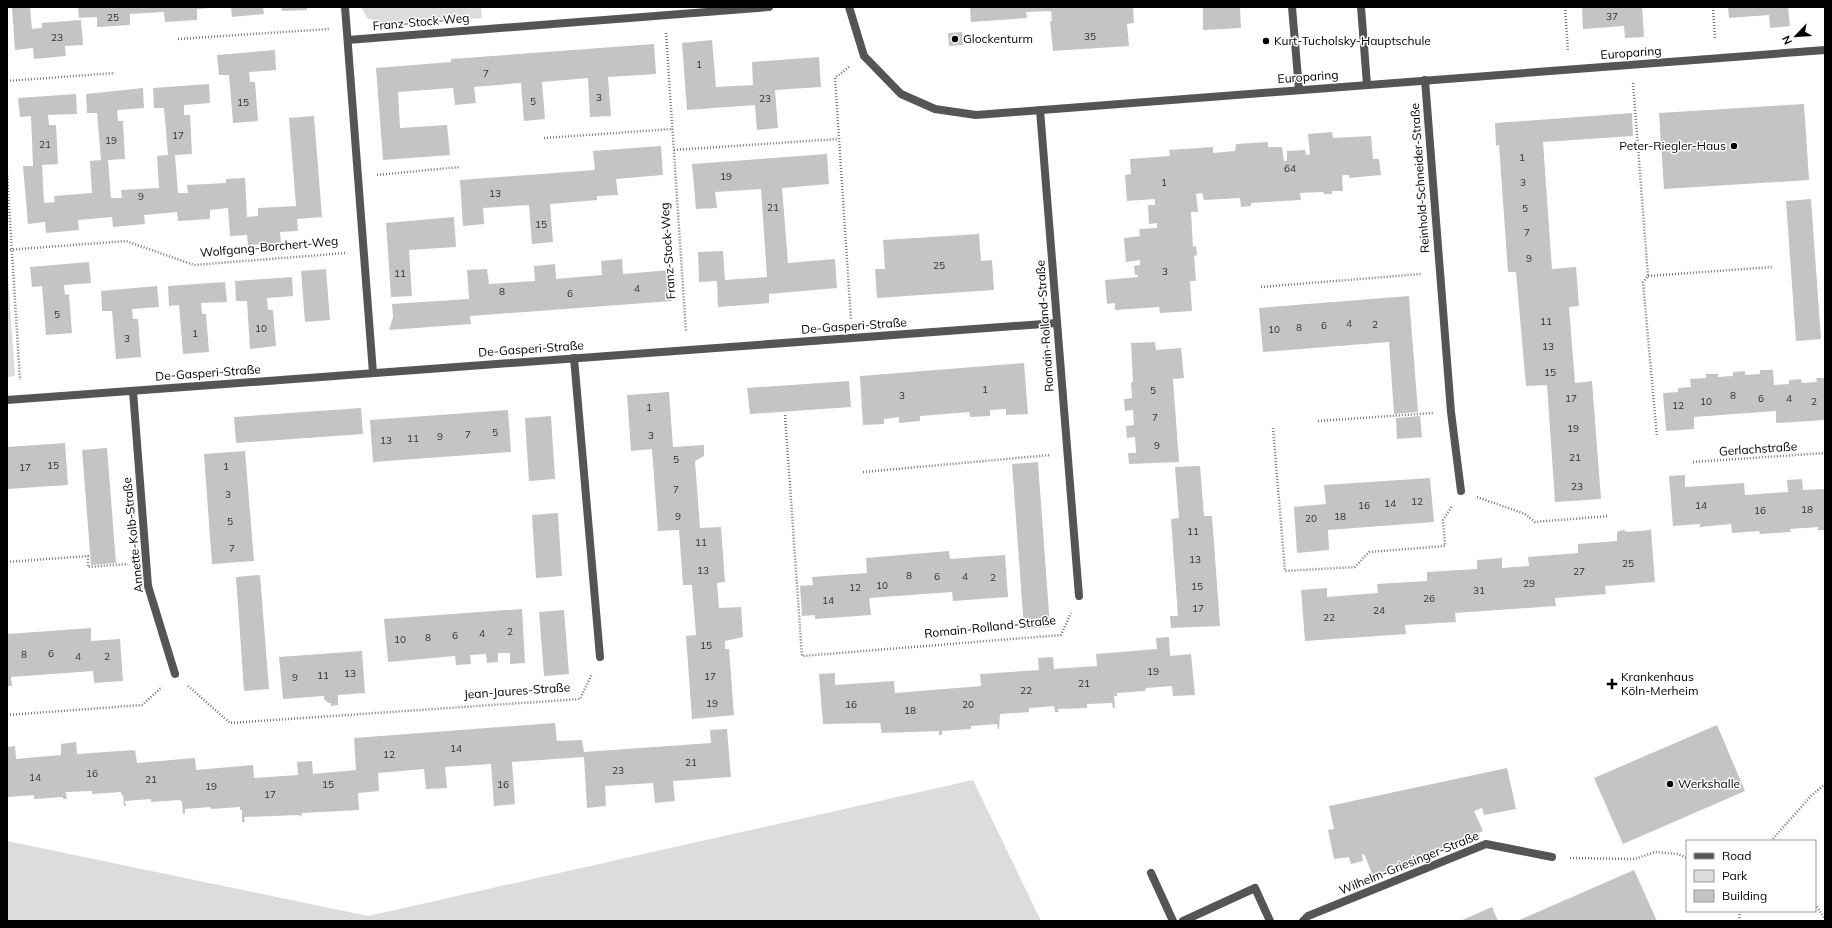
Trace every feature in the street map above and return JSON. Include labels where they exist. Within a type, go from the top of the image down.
[{"type":"street","points":[[345,7],[373,373]]},
{"type":"street","name":"Franz-Stock-Weg","points":[[348,40],[769,7]]},
{"type":"street","name":"Europaring","points":[[849,7],[864,56],[901,94],[935,109],[976,115],[1825,50]]},
{"type":"street","points":[[1292,7],[1299,90]]},
{"type":"street","points":[[1361,7],[1367,85]]},
{"type":"street","name":"Reinhold-Schneider-Straße","points":[[1425,80],[1451,412],[1461,491]]},
{"type":"street","name":"Romain-Rolland-Straße","points":[[1040,110],[1079,596]]},
{"type":"street","name":"De-Gasperi-Straße","points":[[7,400],[1057,323]]},
{"type":"street","points":[[574,358],[600,657]]},
{"type":"street","name":"Annette-Kolb-Straße","points":[[133,391],[145,563],[148,586],[175,674]]},
{"type":"street","name":"Wilhelm-Griesinger-Straße","points":[[1303,921],[1308,916],[1486,844],[1552,857]]},
{"type":"street","points":[[1151,873],[1173,921]]},
{"type":"street","points":[[1183,921],[1255,888],[1270,921]]},
{"type":"path","points":[[1565,7],[1570,70]]},
{"type":"path","points":[[1713,7],[1717,58]]},
{"type":"path","name":"Franz-Stock-Weg","points":[[664,15],[687,350]]},
{"type":"path","points":[[178,39],[347,28]]},
{"type":"path","points":[[853,338],[838,139],[835,78],[864,56]]},
{"type":"path","points":[[1631,65],[1648,276],[1643,282],[1657,437]]},
{"type":"path","points":[[7,81],[115,73]]},
{"type":"path","points":[[544,138],[673,129]]},
{"type":"path","points":[[674,150],[838,139]]},
{"type":"path","points":[[359,177],[460,167]]},
{"type":"path","points":[[7,173],[21,399]]},
{"type":"path","name":"Wolfgang-Borchert-Weg","points":[[7,250],[126,241],[194,265],[364,252]]},
{"type":"path","points":[[1648,276],[1772,267]]},
{"type":"path","points":[[1261,288],[1440,273]]},
{"type":"path","points":[[1318,421],[1451,412]]},
{"type":"path","name":"Romain-Rolland-Straße","points":[[785,415],[802,656],[1061,635],[1079,596]]},
{"type":"path","points":[[1274,428],[1285,571],[1355,567],[1369,552],[1445,546],[1443,520],[1461,491],[1525,514],[1535,522],[1609,516]]},
{"type":"path","name":"Gerlachstraße","points":[[1693,462],[1825,453]]},
{"type":"path","points":[[863,472],[1067,454]]},
{"type":"path","points":[[7,562],[88,556],[88,567],[145,563]]},
{"type":"path","name":"Jean-Jaures-Straße","points":[[175,674],[230,723],[580,699],[600,657]]},
{"type":"path","points":[[7,715],[142,705],[175,674]]},
{"type":"path","points":[[1772,840],[1812,795],[1825,784]]},
{"type":"path","points":[[1552,857],[1635,859],[1655,852],[1678,854],[1686,858]]},
{"type":"path","points":[[1816,906],[1825,919]]},
{"type":"green space","points":[[361,7],[481,7],[482,18],[389,24],[367,18]]},
{"type":"green space","points":[[7,263],[15,376],[7,377]]},
{"type":"green space","points":[[973,780],[1041,921],[7,921],[7,841],[368,916]]},
{"type":"building","points":[[12,7],[30,7],[32,29],[42,28],[42,23],[81,20],[83,45],[65,46],[66,56],[34,59],[33,48],[15,50]]},
{"type":"building","points":[[78,7],[209,8],[197,9],[197,20],[165,22],[164,12],[130,14],[130,25],[97,27],[97,17],[79,18]]},
{"type":"building","points":[[231,7],[263,7],[264,14],[232,17]]},
{"type":"building","points":[[281,7],[307,7],[307,10],[282,11]]},
{"type":"building","points":[[970,7],[1133,7],[1134,23],[1127,24],[1129,46],[1053,51],[1050,21],[1052,21],[1051,11],[1026,12],[1027,18],[971,22]]},
{"type":"building","points":[[1203,7],[1240,7],[1241,28],[1203,30]]},
{"type":"building","points":[[1582,7],[1642,7],[1644,37],[1625,38],[1624,26],[1583,29]]},
{"type":"building","points":[[1728,7],[1788,7],[1790,26],[1770,28],[1769,15],[1729,18]]},
{"type":"building","name":"Glockenturm","points":[[962,32],[963,45],[949,46],[948,33]]},
{"type":"building","points":[[712,40],[716,87],[753,85],[752,62],[819,57],[821,87],[775,90],[778,128],[757,130],[755,105],[687,110],[682,43]]},
{"type":"building","points":[[654,44],[656,74],[608,77],[611,116],[590,117],[588,78],[542,82],[545,119],[524,121],[521,83],[474,87],[476,103],[455,105],[453,88],[398,92],[400,128],[447,125],[450,155],[383,160],[376,68],[451,62],[451,59]]},
{"type":"building","points":[[275,50],[276,70],[249,72],[250,82],[255,82],[258,121],[233,123],[229,75],[219,75],[217,55]]},
{"type":"building","points":[[209,84],[210,103],[184,105],[184,115],[190,115],[192,154],[175,155],[178,193],[188,193],[187,185],[226,183],[226,179],[245,178],[247,217],[258,216],[258,208],[296,206],[289,118],[314,116],[322,217],[297,219],[298,231],[280,232],[281,243],[248,245],[247,235],[230,236],[228,208],[210,210],[210,219],[178,221],[177,212],[144,215],[145,224],[113,227],[112,217],[78,220],[79,230],[46,233],[45,222],[28,224],[23,166],[33,166],[31,116],[20,117],[18,98],[76,94],[77,114],[48,115],[49,125],[56,125],[58,164],[42,165],[44,203],[55,202],[54,196],[92,193],[90,161],[101,160],[97,113],[87,113],[86,94],[143,88],[144,108],[117,110],[118,121],[123,121],[125,159],[108,160],[111,198],[122,198],[121,190],[159,188],[157,156],[168,155],[164,108],[154,108],[153,88]]},
{"type":"building","name":"Peter-Riegler-Haus","points":[[1804,104],[1809,180],[1664,189],[1659,113]]},
{"type":"building","points":[[1632,113],[1633,136],[1543,142],[1552,269],[1576,267],[1579,306],[1569,307],[1575,383],[1592,381],[1601,499],[1555,502],[1547,385],[1526,386],[1516,272],[1508,272],[1499,145],[1496,146],[1495,123]]},
{"type":"building","points":[[1332,132],[1333,138],[1371,136],[1373,159],[1379,159],[1381,175],[1349,178],[1349,175],[1343,175],[1343,191],[1332,191],[1332,194],[1324,194],[1323,192],[1300,193],[1301,200],[1251,203],[1251,206],[1241,207],[1240,198],[1204,200],[1202,193],[1196,194],[1198,212],[1191,212],[1193,247],[1196,246],[1197,255],[1194,256],[1196,281],[1190,281],[1192,311],[1160,313],[1159,307],[1115,310],[1115,303],[1107,304],[1105,280],[1138,277],[1138,275],[1135,275],[1134,266],[1140,265],[1140,260],[1126,262],[1124,238],[1140,236],[1139,229],[1157,228],[1157,223],[1149,224],[1148,205],[1155,205],[1155,199],[1127,201],[1125,175],[1131,174],[1130,159],[1170,156],[1169,150],[1213,147],[1213,153],[1235,151],[1236,144],[1268,142],[1268,147],[1282,147],[1284,161],[1287,161],[1287,151],[1305,150],[1306,155],[1310,154],[1308,134]]},
{"type":"building","points":[[661,146],[663,175],[616,179],[618,195],[597,196],[597,200],[550,204],[553,242],[532,244],[529,205],[483,208],[484,224],[463,226],[460,180],[595,170],[593,151]]},
{"type":"building","points":[[827,154],[829,184],[782,188],[788,263],[835,259],[837,288],[769,294],[769,303],[718,307],[717,281],[699,282],[698,252],[723,251],[725,280],[767,277],[761,189],[715,192],[717,208],[696,209],[692,164]]},
{"type":"building","points":[[1811,199],[1821,339],[1796,341],[1786,201]]},
{"type":"building","points":[[454,217],[456,247],[409,250],[412,296],[391,297],[386,223]]},
{"type":"building","points":[[979,234],[981,261],[992,260],[994,290],[877,298],[875,269],[885,269],[883,240]]},
{"type":"building","points":[[622,259],[623,274],[670,270],[672,301],[470,316],[471,324],[389,330],[393,317],[392,304],[469,299],[467,270],[487,269],[489,284],[535,281],[534,266],[555,264],[556,279],[602,275],[601,261]]},
{"type":"building","points":[[89,262],[91,283],[64,285],[65,295],[69,294],[72,333],[46,335],[42,286],[32,287],[30,267]]},
{"type":"building","points":[[326,269],[330,320],[305,322],[301,271]]},
{"type":"building","points":[[292,277],[293,296],[267,298],[268,310],[273,310],[276,346],[250,349],[247,301],[236,301],[235,281]]},
{"type":"building","points":[[225,282],[227,302],[201,303],[202,314],[206,314],[209,352],[183,354],[179,305],[169,306],[168,286]]},
{"type":"building","points":[[157,286],[159,307],[132,309],[133,319],[138,319],[141,357],[116,359],[112,311],[102,311],[101,291]]},
{"type":"building","points":[[1409,296],[1418,412],[1394,414],[1389,342],[1263,352],[1259,308]]},
{"type":"building","points":[[1155,342],[1156,350],[1181,348],[1184,378],[1173,379],[1179,462],[1129,464],[1128,453],[1136,453],[1135,437],[1127,438],[1126,426],[1134,425],[1133,410],[1125,411],[1124,399],[1132,398],[1131,382],[1133,382],[1131,343]]},
{"type":"building","points":[[1024,363],[1028,414],[1006,415],[1006,409],[990,410],[990,416],[970,417],[969,412],[920,416],[920,421],[899,423],[899,417],[884,419],[884,424],[863,425],[860,376]]},
{"type":"building","points":[[1760,370],[1773,370],[1774,385],[1789,384],[1789,380],[1801,379],[1802,383],[1817,382],[1816,378],[1825,378],[1825,420],[1776,423],[1776,411],[1694,417],[1694,429],[1666,431],[1663,393],[1678,392],[1678,388],[1691,387],[1690,379],[1706,378],[1706,374],[1718,374],[1718,377],[1733,376],[1733,372],[1745,371],[1745,375],[1760,374]]},
{"type":"building","points":[[849,381],[851,407],[750,414],[747,388]]},
{"type":"building","points":[[669,392],[673,447],[704,445],[704,456],[695,461],[700,528],[721,527],[725,582],[717,583],[719,608],[741,607],[743,637],[725,641],[725,649],[729,649],[734,715],[692,719],[686,636],[696,635],[692,585],[683,585],[679,530],[658,531],[652,449],[631,451],[627,395]]},
{"type":"building","points":[[361,408],[363,434],[236,443],[234,417]]},
{"type":"building","points":[[508,410],[511,452],[373,462],[370,420]]},
{"type":"building","points":[[551,416],[555,479],[529,481],[525,418]]},
{"type":"building","points":[[1420,416],[1422,437],[1397,439],[1396,418]]},
{"type":"building","points":[[65,443],[68,485],[7,489],[7,447]]},
{"type":"building","points":[[107,448],[116,563],[91,565],[82,450]]},
{"type":"building","points":[[245,451],[254,561],[212,564],[204,454]]},
{"type":"building","points":[[1038,462],[1050,627],[1024,629],[1012,464]]},
{"type":"building","points":[[1200,466],[1204,516],[1212,516],[1220,626],[1171,628],[1170,616],[1178,616],[1171,519],[1179,518],[1175,467]]},
{"type":"building","points":[[1685,475],[1685,487],[1744,483],[1745,495],[1788,492],[1787,480],[1802,479],[1803,490],[1825,489],[1825,530],[1818,530],[1818,527],[1790,529],[1791,532],[1760,534],[1759,531],[1732,533],[1731,524],[1700,527],[1700,524],[1673,526],[1669,476]]},
{"type":"building","points":[[1430,478],[1434,522],[1328,530],[1329,550],[1297,553],[1294,507],[1326,504],[1324,485]]},
{"type":"building","points":[[558,513],[562,576],[536,578],[532,515]]},
{"type":"building","points":[[1624,530],[1627,532],[1651,530],[1655,582],[1605,586],[1606,594],[1555,598],[1556,606],[1455,613],[1456,622],[1405,625],[1406,634],[1305,641],[1301,590],[1327,588],[1327,597],[1378,593],[1377,584],[1427,581],[1427,572],[1477,569],[1477,560],[1502,558],[1502,568],[1529,566],[1528,557],[1578,553],[1578,544],[1617,541],[1617,533]]},
{"type":"building","points":[[949,551],[950,559],[1005,555],[1008,597],[953,601],[952,592],[869,598],[871,615],[815,619],[815,615],[802,616],[800,586],[813,585],[812,577],[867,573],[866,558]]},
{"type":"building","points":[[260,575],[269,689],[244,691],[236,577]]},
{"type":"building","points":[[522,609],[525,663],[510,664],[510,653],[498,653],[498,662],[487,663],[486,654],[470,655],[471,664],[456,665],[455,656],[388,662],[384,619]]},
{"type":"building","points":[[564,610],[569,674],[544,676],[539,612]]},
{"type":"building","points":[[91,628],[91,641],[120,639],[123,681],[94,683],[93,671],[11,677],[12,686],[7,686],[7,634]]},
{"type":"building","points":[[1169,637],[1170,656],[1191,654],[1195,695],[1173,696],[1172,686],[1146,688],[1145,691],[1117,693],[1117,696],[1114,696],[1115,708],[1113,708],[1112,703],[1087,704],[1087,708],[1058,709],[1059,712],[1055,712],[1054,706],[1029,708],[1029,712],[1000,714],[999,729],[997,724],[971,726],[971,729],[942,731],[942,735],[939,735],[939,731],[882,733],[880,723],[823,724],[819,674],[835,673],[835,685],[894,681],[895,693],[981,686],[980,674],[1039,670],[1038,658],[1053,657],[1054,669],[1097,666],[1096,654],[1157,649],[1156,638]]},
{"type":"building","points":[[362,651],[365,693],[338,695],[338,705],[331,706],[331,703],[328,703],[324,699],[324,696],[283,699],[279,657]]},
{"type":"building","points":[[555,723],[557,741],[582,740],[584,752],[711,743],[710,730],[727,729],[731,777],[673,781],[675,801],[655,803],[653,783],[605,786],[606,806],[587,808],[584,757],[512,762],[515,804],[494,806],[491,764],[445,767],[447,788],[426,789],[424,769],[378,773],[379,791],[358,793],[359,810],[302,813],[301,817],[299,815],[244,817],[245,822],[242,822],[242,810],[240,810],[240,807],[185,809],[185,814],[183,814],[182,802],[180,800],[151,802],[151,799],[125,801],[126,806],[124,806],[123,795],[121,795],[121,792],[92,794],[92,791],[66,792],[67,799],[63,799],[63,797],[34,799],[34,795],[7,797],[7,747],[15,746],[16,759],[61,755],[61,744],[76,742],[77,754],[135,750],[137,763],[195,758],[196,770],[253,765],[254,778],[298,775],[297,762],[312,761],[313,774],[356,770],[354,738]]},
{"type":"building","name":"Werkshalle","points":[[1717,725],[1745,791],[1623,844],[1594,778]]},
{"type":"building","points":[[1507,768],[1516,809],[1484,815],[1482,808],[1474,811],[1483,831],[1373,876],[1364,854],[1362,855],[1363,861],[1351,864],[1349,857],[1334,859],[1328,830],[1334,829],[1329,806]]},
{"type":"building","points":[[1634,870],[1657,921],[1517,921]]},
{"type":"building","points":[[1492,907],[1498,921],[1460,921]]},
{"type":"place","name":"Glockenturm","points":[[955,39]]},
{"type":"place","name":"Kurt-Tucholsky-Hauptschule","points":[[1266,41]]},
{"type":"place","name":"Peter-Riegler-Haus","points":[[1734,146]]},
{"type":"place","name":"Krankenhaus Köln-Merheim","points":[[1612,684]]},
{"type":"place","name":"Werkshalle","points":[[1670,784]]}]
